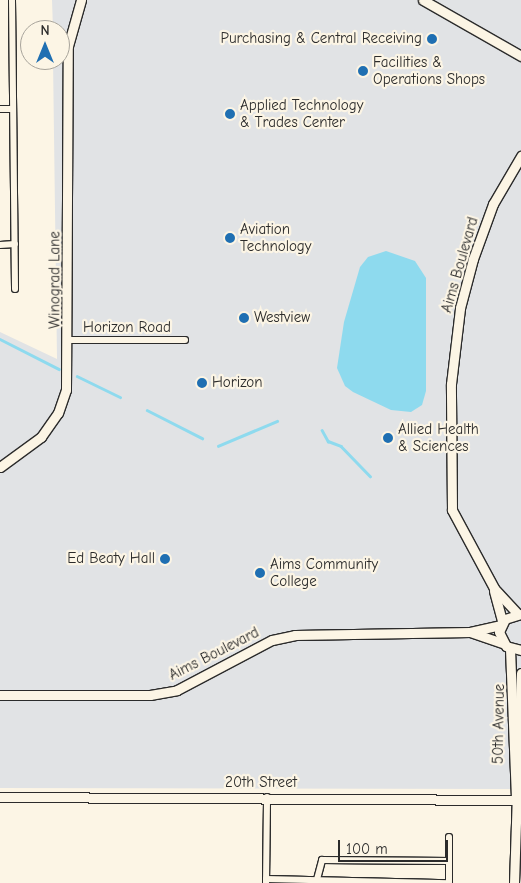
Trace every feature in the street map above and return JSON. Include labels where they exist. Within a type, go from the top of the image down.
[{"type":"street","points":[[12,0],[15,289]]},
{"type":"street","name":"Winograd Lane","points":[[0,467],[34,443],[58,413],[66,390],[69,340],[69,35],[81,0]]},
{"type":"street","points":[[423,0],[521,56]]},
{"type":"street","points":[[0,109],[14,108]]},
{"type":"street","name":"Aims Boulevard","points":[[0,695],[150,696],[177,690],[280,638],[470,632],[502,623],[494,588],[452,510],[452,360],[464,290],[485,226],[521,156]]},
{"type":"street","points":[[0,244],[15,244]]},
{"type":"street","name":"Horizon Road","points":[[69,340],[185,340]]},
{"type":"street","name":"Aims Boulevard","points":[[494,588],[519,613]]},
{"type":"street","points":[[502,623],[519,613]]},
{"type":"street","name":"50th Avenue","points":[[502,623],[514,669],[512,785],[519,800]]},
{"type":"street","name":"Aims Boulevard","points":[[470,632],[521,650]]},
{"type":"street","name":"50th Avenue","points":[[514,883],[519,800],[521,673]]},
{"type":"street","points":[[267,796],[266,881],[449,882],[449,837]]},
{"type":"street","name":"20th Street","points":[[0,797],[267,796],[519,800]]},
{"type":"street","points":[[316,882],[322,860],[449,861]]},
{"type":"shaded area","name":"Aims Community College","points":[[52,0],[521,0],[521,789],[0,788],[0,332],[57,359],[53,70],[70,70],[70,20],[53,20]]},
{"type":"water","points":[[386,251],[415,261],[426,278],[426,391],[422,405],[411,412],[391,410],[353,392],[345,386],[337,368],[344,322],[360,267],[368,257]]},
{"type":"waterway","points":[[0,339],[59,369]]},
{"type":"waterway","points":[[77,376],[120,397]]},
{"type":"waterway","points":[[147,410],[202,438]]},
{"type":"waterway","points":[[218,446],[277,421]]},
{"type":"waterway","points":[[322,430],[328,441],[341,446],[370,476]]},
{"type":"place","name":"Purchasing & Central Receiving","points":[[432,39]]},
{"type":"place","name":"Facilities & Operations Shops","points":[[363,71]]},
{"type":"place","name":"Applied Technology & Trades Center","points":[[230,114]]},
{"type":"place","name":"Aviation Technology","points":[[230,238]]},
{"type":"place","name":"Westview","points":[[244,318]]},
{"type":"place","name":"Horizon","points":[[202,383]]},
{"type":"place","name":"Allied Health & Sciences","points":[[388,438]]},
{"type":"place","name":"Ed Beaty Hall","points":[[165,559]]},
{"type":"place","name":"Aims Community College","points":[[260,573]]}]
